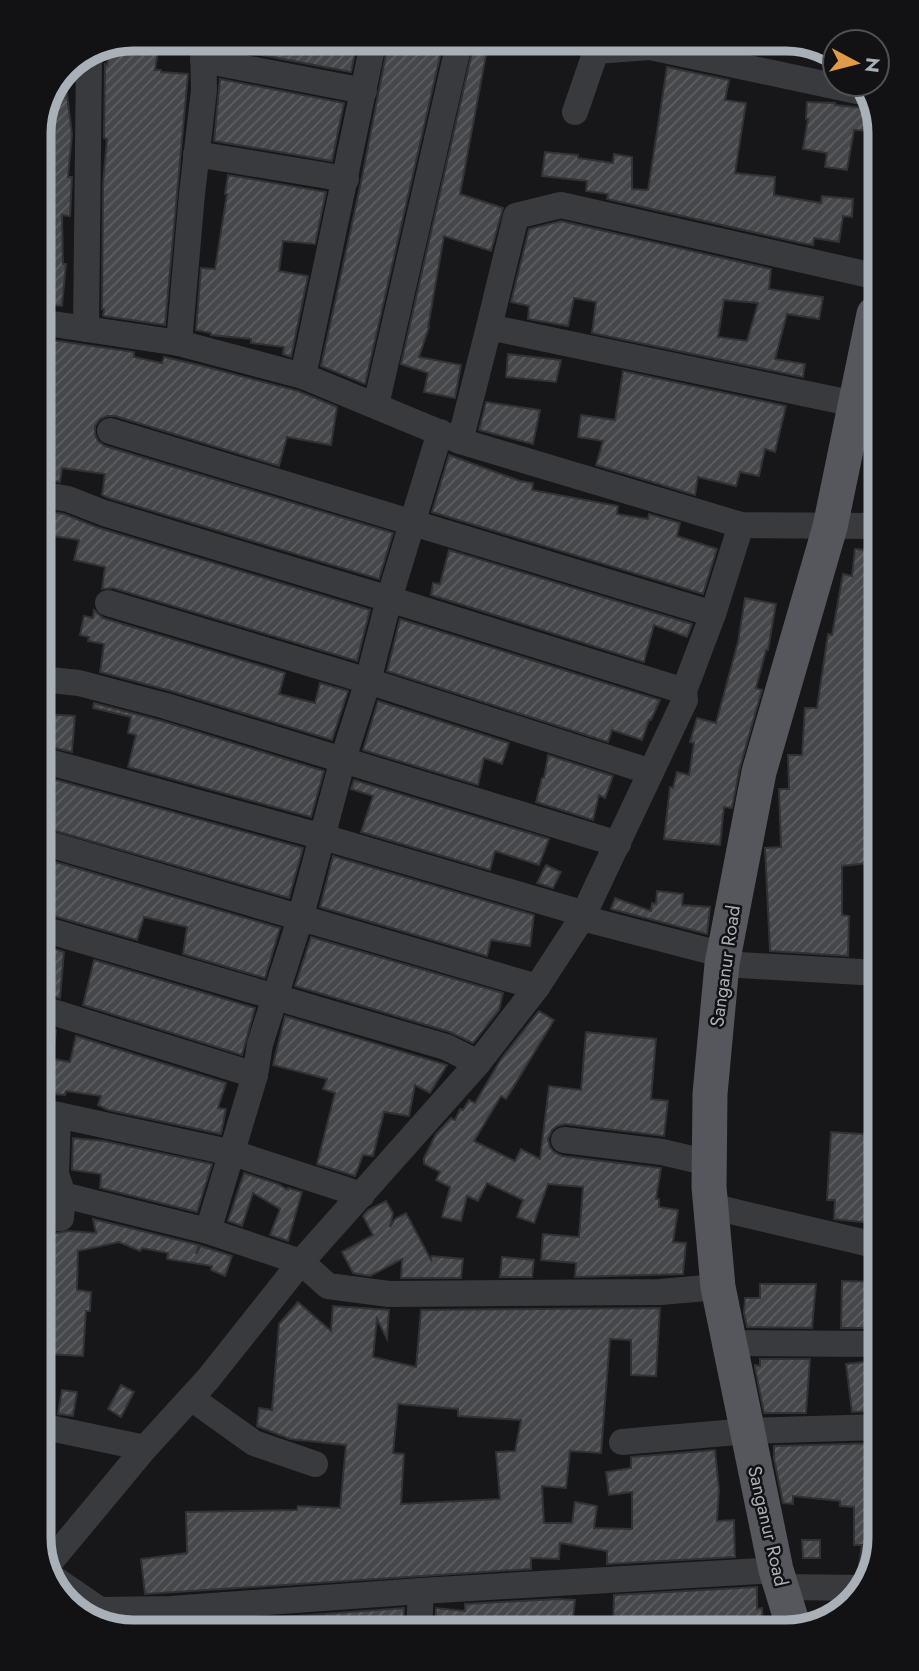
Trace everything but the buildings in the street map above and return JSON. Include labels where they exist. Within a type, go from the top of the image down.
[{"type":"main road","name":"Sanganur Road","points":[[791,1620],[779,1579],[718,1287],[710,1206],[710,1094],[723,959],[760,772],[865,405],[868,375]]},
{"type":"street","points":[[179,343],[204,90],[203,51]]},
{"type":"street","points":[[211,51],[365,91]]},
{"type":"street","points":[[303,376],[372,51]]},
{"type":"street","points":[[376,405],[457,51]]},
{"type":"street","points":[[575,112],[596,51]]},
{"type":"street","points":[[669,51],[821,83]]},
{"type":"street","points":[[86,329],[89,64]]},
{"type":"street","points":[[197,154],[346,179]]},
{"type":"street","points":[[208,1231],[255,1075],[260,1044],[300,919],[389,598],[413,521],[450,437],[489,327],[516,216],[561,205],[868,275]]},
{"type":"street","points":[[51,324],[179,343],[303,376],[450,437],[741,525],[868,526]]},
{"type":"street","points":[[489,327],[865,405]]},
{"type":"street","points":[[110,431],[713,614]]},
{"type":"street","points":[[51,496],[68,499],[104,513],[389,598],[684,691]]},
{"type":"street","points":[[53,1558],[145,1448],[191,1398],[301,1262],[478,1063],[537,987],[583,916],[685,700],[684,691],[713,614],[741,525]]},
{"type":"street","points":[[108,603],[368,681],[651,772]]},
{"type":"street","points":[[51,680],[79,684],[166,706],[618,844]]},
{"type":"street","points":[[51,762],[323,837],[723,959],[868,972]]},
{"type":"street","points":[[51,845],[537,987]]},
{"type":"street","points":[[51,931],[446,1047],[478,1063]]},
{"type":"street","points":[[51,1011],[255,1075]]},
{"type":"street","points":[[51,1219],[61,1218],[63,1195],[56,1174],[51,1114],[233,1153],[362,1195]]},
{"type":"street","points":[[565,1140],[662,1152],[709,1163]]},
{"type":"street","points":[[63,1195],[208,1231],[301,1262],[328,1286],[389,1294],[660,1292],[718,1287]]},
{"type":"street","points":[[710,1206],[868,1243]]},
{"type":"street","points":[[729,1343],[868,1344]]},
{"type":"street","points":[[191,1398],[254,1443],[315,1464]]},
{"type":"street","points":[[622,1442],[748,1431],[868,1427]]},
{"type":"street","points":[[51,1428],[145,1448]]},
{"type":"street","points":[[68,1588],[100,1610],[171,1609],[226,1618],[421,1591],[779,1579],[852,1587]]},
{"type":"street","points":[[419,1620],[421,1591]]}]
